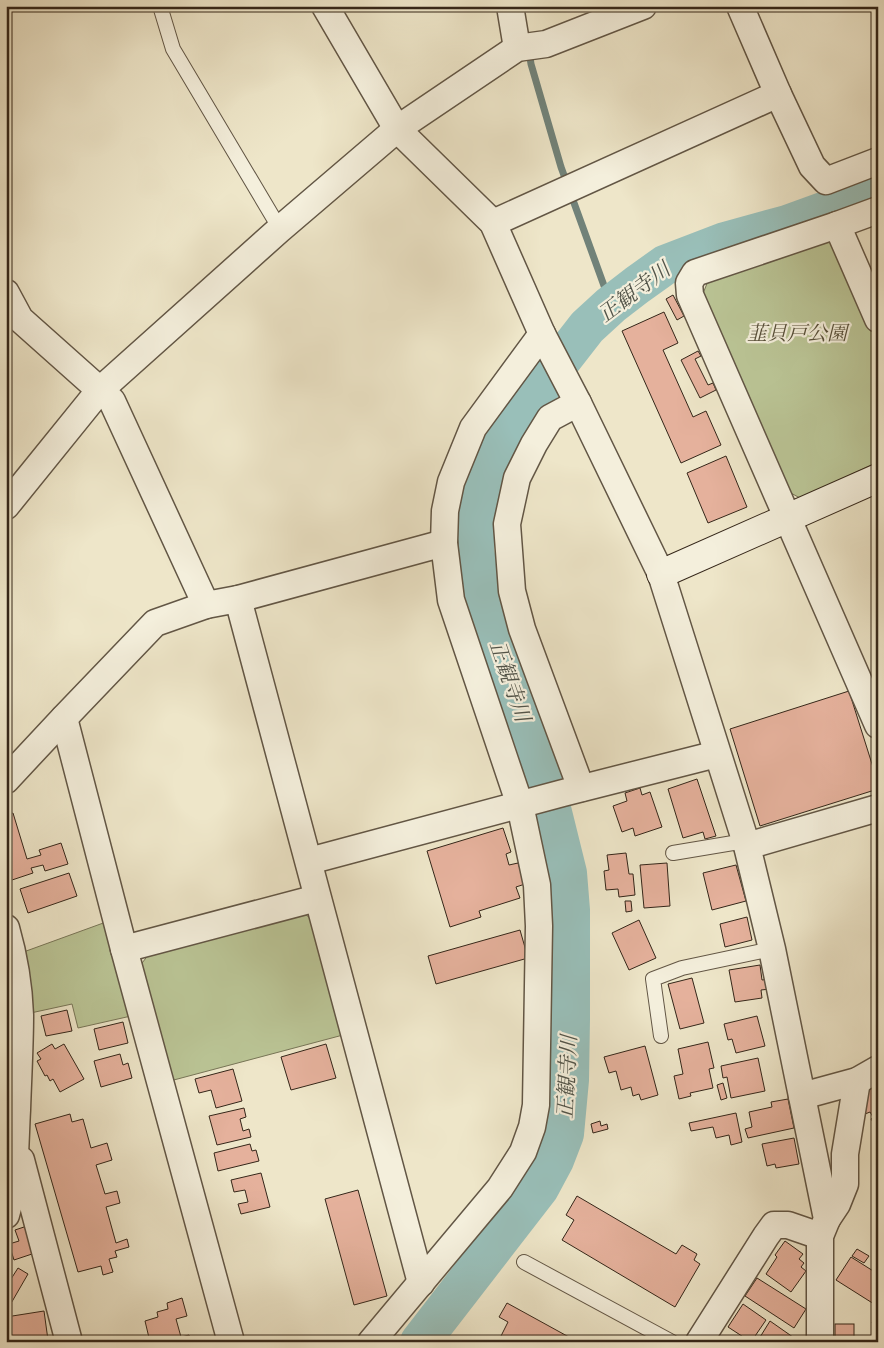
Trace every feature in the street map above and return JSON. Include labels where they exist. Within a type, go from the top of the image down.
[{"type":"street","points":[[325,6],[397,129],[493,222],[546,341],[661,574],[746,844],[772,948],[802,1096],[823,1228],[820,1342]]},
{"type":"street","points":[[510,6],[526,46]]},
{"type":"street","points":[[6,506],[99,391],[397,129],[526,46],[643,6]]},
{"type":"street","points":[[740,6],[812,166],[826,181],[878,161]]},
{"type":"street","points":[[493,222],[778,94]]},
{"type":"street","points":[[878,210],[695,273],[689,283],[690,295],[878,725]]},
{"type":"street","points":[[837,225],[878,319]]},
{"type":"street","points":[[6,293],[13,321],[112,401],[206,605]]},
{"type":"street","points":[[371,1342],[500,1188],[523,1152],[532,1127],[536,1105],[539,926],[537,885],[524,804],[451,600],[444,543],[445,511],[451,482],[473,428],[546,341]]},
{"type":"street","points":[[572,791],[522,630],[512,591],[507,524],[517,478],[534,444],[550,418],[573,394]]},
{"type":"street","points":[[661,574],[878,478]]},
{"type":"street","points":[[6,780],[155,623],[206,605],[238,599],[444,543]]},
{"type":"street","points":[[238,599],[310,861],[318,898],[421,1283]]},
{"type":"street","points":[[64,718],[124,949],[231,1342]]},
{"type":"street","points":[[310,861],[717,754]]},
{"type":"street","points":[[746,844],[878,808]]},
{"type":"street","points":[[124,949],[318,898]]},
{"type":"street","points":[[6,928],[18,984],[20,1014],[16,1140],[12,1197],[6,1215]]},
{"type":"street","points":[[802,1096],[867,1075]]},
{"type":"street","points":[[823,1228],[837,1204],[845,1184],[845,1154],[867,1075]]},
{"type":"street","points":[[16,1140],[69,1342]]},
{"type":"street","points":[[699,1342],[774,1225],[823,1228]]},
{"type":"lane","points":[[160,6],[173,49],[280,230]]},
{"type":"lane","points":[[673,853],[746,844]]},
{"type":"lane","points":[[660,1036],[653,979],[682,968],[772,948]]},
{"type":"lane","points":[[524,1262],[672,1342]]},
{"type":"green space","name":"韮貝戸公園","points":[[823,239],[837,245],[878,338],[878,462],[800,498],[789,492],[702,296],[708,281]]},
{"type":"green space","points":[[303,912],[314,922],[343,1035],[170,1081],[139,967],[149,954]]},
{"type":"green space","points":[[106,922],[131,1016],[78,1028],[72,1004],[26,1014],[18,954]]},
{"type":"building","points":[[673,295],[684,316],[677,320],[666,299]]},
{"type":"building","points":[[664,312],[678,343],[663,350],[693,417],[706,411],[721,445],[681,463],[622,331]]},
{"type":"building","points":[[698,351],[701,356],[695,359],[708,385],[713,383],[716,390],[700,398],[681,360]]},
{"type":"building","points":[[726,456],[747,507],[708,523],[687,473]]},
{"type":"building","points":[[849,691],[878,783],[878,789],[760,826],[730,729]]},
{"type":"building","points":[[697,779],[716,836],[705,839],[703,832],[683,838],[668,789]]},
{"type":"building","points":[[640,788],[642,795],[650,792],[662,827],[635,836],[633,828],[622,832],[613,806],[627,801],[625,793]]},
{"type":"building","points":[[13,813],[27,859],[41,855],[39,850],[61,843],[68,864],[45,871],[43,865],[31,868],[33,873],[9,881],[6,873],[6,815]]},
{"type":"building","points":[[503,828],[511,852],[506,854],[509,865],[518,863],[525,884],[516,887],[520,898],[479,911],[481,917],[450,927],[427,851]]},
{"type":"building","points":[[626,853],[629,874],[633,874],[635,895],[619,897],[618,889],[606,890],[604,871],[609,870],[607,855]]},
{"type":"building","points":[[667,863],[670,906],[644,908],[640,865]]},
{"type":"building","points":[[736,865],[746,901],[712,910],[703,873]]},
{"type":"building","points":[[69,873],[77,896],[28,913],[20,889]]},
{"type":"building","points":[[625,901],[631,901],[632,911],[626,912]]},
{"type":"building","points":[[747,917],[752,940],[725,947],[720,924]]},
{"type":"building","points":[[639,920],[656,958],[629,970],[612,933]]},
{"type":"building","points":[[520,930],[528,958],[436,984],[428,956]]},
{"type":"building","points":[[760,965],[762,980],[769,979],[770,989],[761,990],[762,998],[735,1002],[729,970]]},
{"type":"building","points":[[692,978],[704,1023],[680,1029],[668,984]]},
{"type":"building","points":[[67,1010],[72,1031],[46,1036],[41,1016]]},
{"type":"building","points":[[757,1016],[765,1046],[736,1053],[732,1039],[728,1040],[724,1024]]},
{"type":"building","points":[[123,1022],[128,1043],[99,1050],[94,1029]]},
{"type":"building","points":[[708,1042],[714,1068],[709,1069],[713,1088],[690,1093],[691,1096],[679,1099],[674,1076],[683,1074],[678,1049]]},
{"type":"building","points":[[52,1044],[55,1049],[64,1044],[84,1079],[60,1092],[53,1079],[50,1081],[47,1075],[45,1076],[37,1061],[41,1059],[37,1053]]},
{"type":"building","points":[[326,1044],[336,1078],[291,1090],[281,1057]]},
{"type":"building","points":[[645,1046],[658,1095],[641,1100],[639,1094],[633,1096],[631,1087],[621,1090],[616,1071],[609,1073],[604,1057]]},
{"type":"building","points":[[120,1054],[123,1065],[128,1063],[132,1078],[101,1087],[94,1061]]},
{"type":"building","points":[[758,1058],[765,1091],[731,1098],[727,1077],[723,1078],[721,1066]]},
{"type":"building","points":[[233,1069],[242,1101],[216,1108],[211,1090],[199,1093],[195,1079]]},
{"type":"building","points":[[723,1083],[727,1098],[721,1100],[717,1085]]},
{"type":"building","points":[[871,1084],[878,1096],[878,1130],[871,1119],[873,1117],[870,1112],[865,1114],[862,1109],[861,1098]]},
{"type":"building","points":[[788,1099],[794,1128],[748,1138],[745,1129],[752,1127],[749,1112],[772,1107],[771,1102]]},
{"type":"building","points":[[244,1108],[246,1117],[240,1119],[243,1131],[249,1129],[251,1137],[217,1145],[209,1116]]},
{"type":"building","points":[[736,1113],[742,1142],[731,1145],[729,1135],[716,1138],[713,1127],[691,1131],[689,1123]]},
{"type":"building","points":[[70,1114],[72,1122],[83,1119],[91,1148],[107,1143],[112,1160],[96,1165],[105,1194],[117,1191],[120,1203],[106,1207],[116,1243],[127,1239],[129,1247],[115,1251],[117,1257],[109,1259],[113,1272],[103,1275],[101,1266],[78,1272],[35,1124]]},
{"type":"building","points":[[600,1121],[601,1126],[607,1124],[608,1129],[593,1133],[591,1124]]},
{"type":"building","points":[[794,1138],[799,1164],[776,1168],[775,1164],[767,1166],[762,1144]]},
{"type":"building","points":[[250,1144],[252,1151],[256,1150],[259,1161],[218,1171],[214,1153]]},
{"type":"building","points":[[261,1173],[270,1207],[241,1214],[238,1204],[248,1202],[245,1190],[234,1192],[231,1180]]},
{"type":"building","points":[[358,1190],[387,1296],[354,1305],[325,1199]]},
{"type":"building","points":[[577,1196],[676,1254],[682,1245],[697,1254],[694,1260],[700,1264],[675,1307],[562,1240],[574,1220],[566,1215]]},
{"type":"building","points":[[27,1226],[35,1253],[14,1260],[9,1244],[19,1241],[15,1230]]},
{"type":"building","points":[[785,1241],[803,1254],[799,1259],[804,1263],[801,1267],[806,1271],[791,1292],[766,1274],[777,1257],[775,1255]]},
{"type":"building","points":[[857,1249],[869,1256],[864,1263],[852,1256]]},
{"type":"building","points":[[851,1257],[878,1274],[878,1298],[874,1304],[836,1280]]},
{"type":"building","points":[[18,1268],[28,1274],[6,1312],[6,1276],[11,1279]]},
{"type":"building","points":[[757,1278],[806,1309],[794,1328],[745,1296]]},
{"type":"building","points":[[182,1298],[187,1316],[176,1319],[181,1337],[189,1335],[191,1342],[150,1342],[145,1321],[158,1317],[157,1312],[168,1309],[167,1303]]},
{"type":"building","points":[[507,1303],[578,1342],[498,1342],[508,1322],[499,1317]]},
{"type":"building","points":[[743,1304],[766,1320],[751,1342],[728,1327]]},
{"type":"building","points":[[44,1311],[48,1340],[6,1342],[6,1317]]},
{"type":"building","points":[[878,1318],[878,1332],[872,1322]]},
{"type":"building","points":[[770,1321],[800,1342],[757,1342]]},
{"type":"building","points":[[835,1324],[854,1324],[854,1342],[835,1342]]},
{"type":"waterway","points":[[529,51],[531,64],[561,167],[611,305]]},
{"type":"waterway","name":"正観寺川","points":[[420,1342],[539,1188],[554,1160],[564,1134],[569,1080],[570,910],[567,873],[541,768],[483,602],[474,550],[481,490],[495,455],[531,399],[587,327],[637,285],[665,265],[725,242],[787,225],[878,192]]}]
